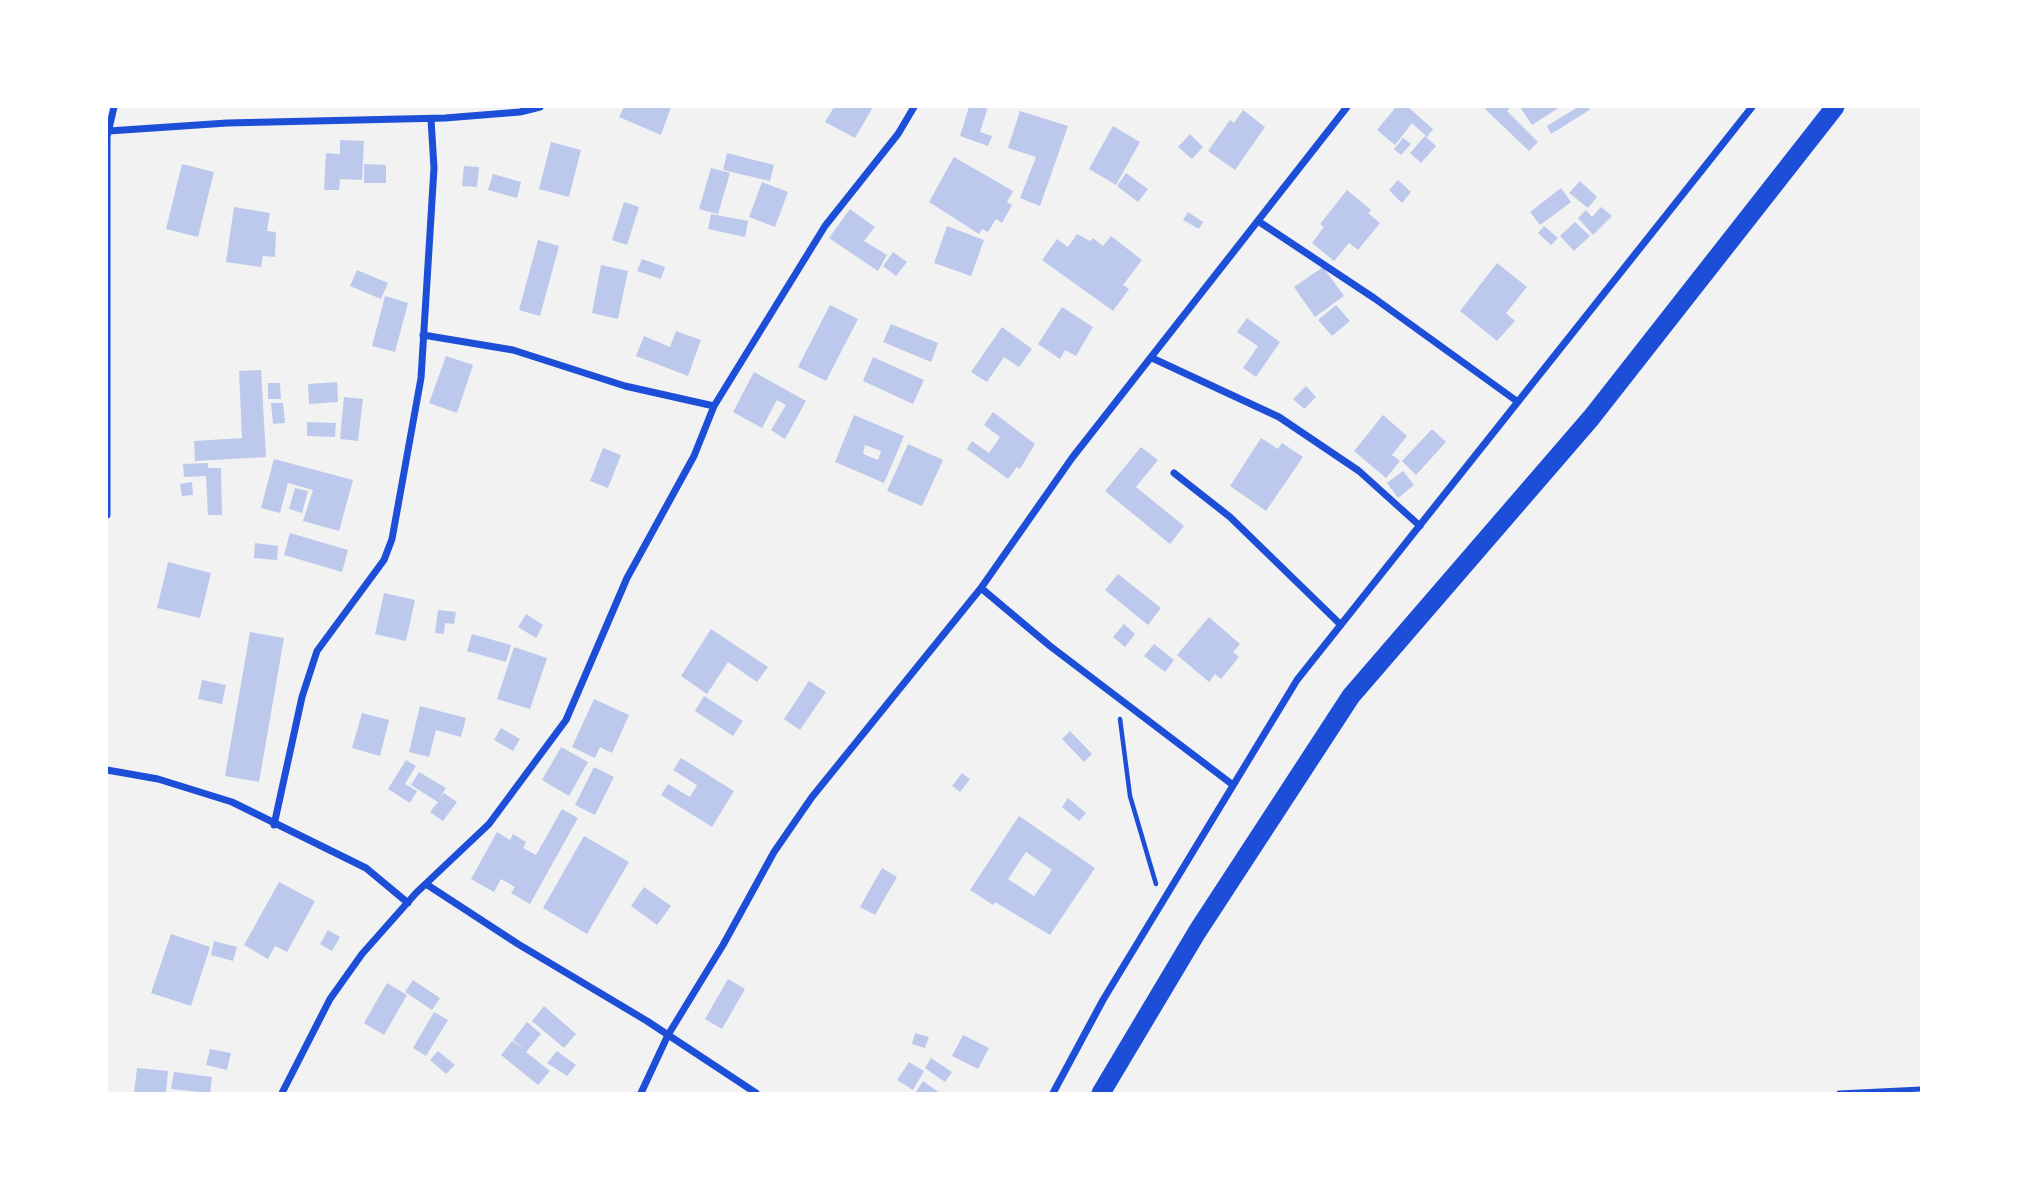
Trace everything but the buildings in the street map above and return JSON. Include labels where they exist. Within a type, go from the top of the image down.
[{"type":"highway","points":[[1101,1093],[1197,932],[1351,696],[1591,418],[1835,107]]},
{"type":"street","points":[[107,515],[107,157],[114,107]]},
{"type":"street","points":[[109,131],[227,123],[431,119],[520,112],[540,107]]},
{"type":"street","points":[[282,1093],[330,999],[362,954],[426,884],[489,824],[566,720],[627,578],[694,456],[714,406],[825,226],[898,134],[914,107]]},
{"type":"street","points":[[641,1093],[652,1075],[668,1035],[723,945],[774,852],[804,808],[981,588],[1072,458],[1348,107]]},
{"type":"street","points":[[1053,1093],[1102,1000],[1297,680],[1752,107]]},
{"type":"street","points":[[274,825],[287,757],[317,651],[384,560],[392,539],[421,378],[434,168],[431,119]]},
{"type":"street","points":[[1258,221],[1374,298],[1518,402]]},
{"type":"street","points":[[423,335],[513,351],[625,386],[714,406]]},
{"type":"street","points":[[1152,358],[1279,417],[1359,471],[1420,526]]},
{"type":"street","points":[[1174,474],[1230,517],[1340,625]]},
{"type":"street","points":[[981,588],[1117,698],[1233,785]]},
{"type":"street","points":[[107,770],[159,779],[232,802],[366,868],[408,903]]},
{"type":"street","points":[[426,884],[756,1093]]},
{"type":"lane","points":[[1839,1093],[1921,1089]]},
{"type":"path","points":[[1117,698],[1130,796],[1147,862],[1163,901]]}]
